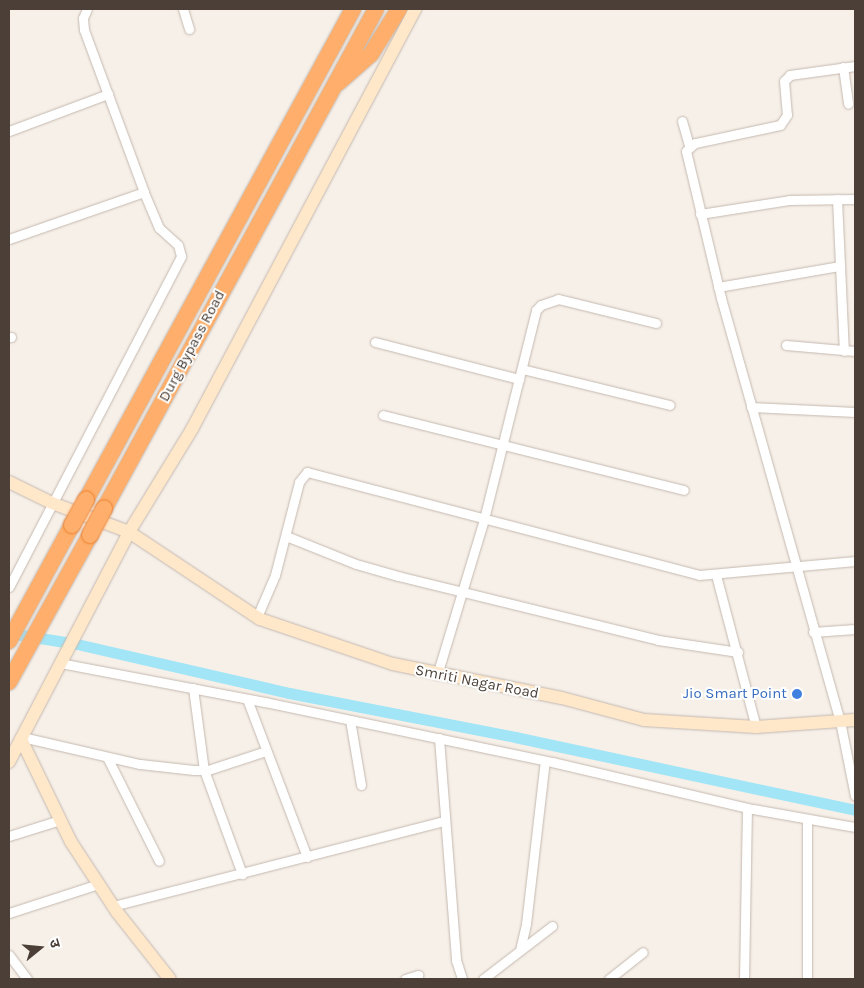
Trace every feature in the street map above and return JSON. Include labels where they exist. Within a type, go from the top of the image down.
[{"type":"highway","name":"Durg Bypass Road","points":[[9,641],[353,9]]},
{"type":"highway","name":"Durg Bypass Road","points":[[9,682],[47,616],[376,9]]},
{"type":"highway","points":[[334,86],[370,54],[399,9]]},
{"type":"street","points":[[9,587],[179,264],[181,250],[159,228],[144,192],[84,30],[83,18],[87,9]]},
{"type":"street","points":[[183,9],[189,29]]},
{"type":"street","points":[[9,762],[129,532],[192,429],[415,9]]},
{"type":"street","points":[[689,146],[780,125],[787,115],[784,81],[802,72],[855,66]]},
{"type":"street","points":[[843,67],[848,104]]},
{"type":"street","points":[[9,131],[108,94]]},
{"type":"street","points":[[682,121],[689,146],[687,158],[718,287],[813,632],[840,721],[855,796]]},
{"type":"street","points":[[9,239],[144,192]]},
{"type":"street","points":[[837,199],[844,351]]},
{"type":"street","points":[[700,214],[789,200],[855,199]]},
{"type":"street","points":[[718,287],[840,266]]},
{"type":"street","points":[[438,675],[484,519],[536,310],[550,300],[558,299],[656,323]]},
{"type":"street","points":[[375,342],[519,378]]},
{"type":"street","points":[[786,345],[855,351]]},
{"type":"street","points":[[522,368],[670,405]]},
{"type":"street","points":[[751,407],[855,412]]},
{"type":"street","points":[[383,415],[503,443],[684,490]]},
{"type":"street","points":[[257,617],[275,575],[299,482],[307,472],[686,572],[716,575],[796,565],[855,561]]},
{"type":"street","name":"Smriti Nagar Road","points":[[9,482],[52,503],[129,532],[257,617],[393,664],[438,675],[562,698],[644,720],[756,727],[855,720]]},
{"type":"street","points":[[286,536],[356,564],[658,640],[738,652]]},
{"type":"street","points":[[716,575],[738,652],[756,727]]},
{"type":"street","points":[[813,632],[855,629]]},
{"type":"street","points":[[60,663],[439,738],[747,808],[855,828]]},
{"type":"street","points":[[193,688],[204,770],[242,874]]},
{"type":"street","points":[[247,699],[307,857]]},
{"type":"street","points":[[350,720],[361,785]]},
{"type":"street","points":[[22,738],[140,764],[204,770],[266,751]]},
{"type":"street","points":[[22,738],[60,820],[98,884],[170,979]]},
{"type":"street","points":[[439,738],[456,960],[462,979]]},
{"type":"street","points":[[108,757],[159,861]]},
{"type":"street","points":[[520,950],[526,924],[545,761]]},
{"type":"street","points":[[744,979],[747,808]]},
{"type":"street","points":[[807,819],[807,979]]},
{"type":"street","points":[[9,836],[60,820]]},
{"type":"street","points":[[113,906],[444,821]]},
{"type":"street","points":[[9,913],[98,884]]},
{"type":"street","points":[[483,979],[552,926]]},
{"type":"street","points":[[609,979],[643,952]]},
{"type":"street","points":[[9,955],[27,979]]},
{"type":"street","points":[[404,979],[418,975]]},
{"type":"waterway","points":[[9,633],[77,644],[289,693],[515,737],[855,810]]},
{"type":"place","name":"Jio Smart Point","points":[[797,694]]}]
